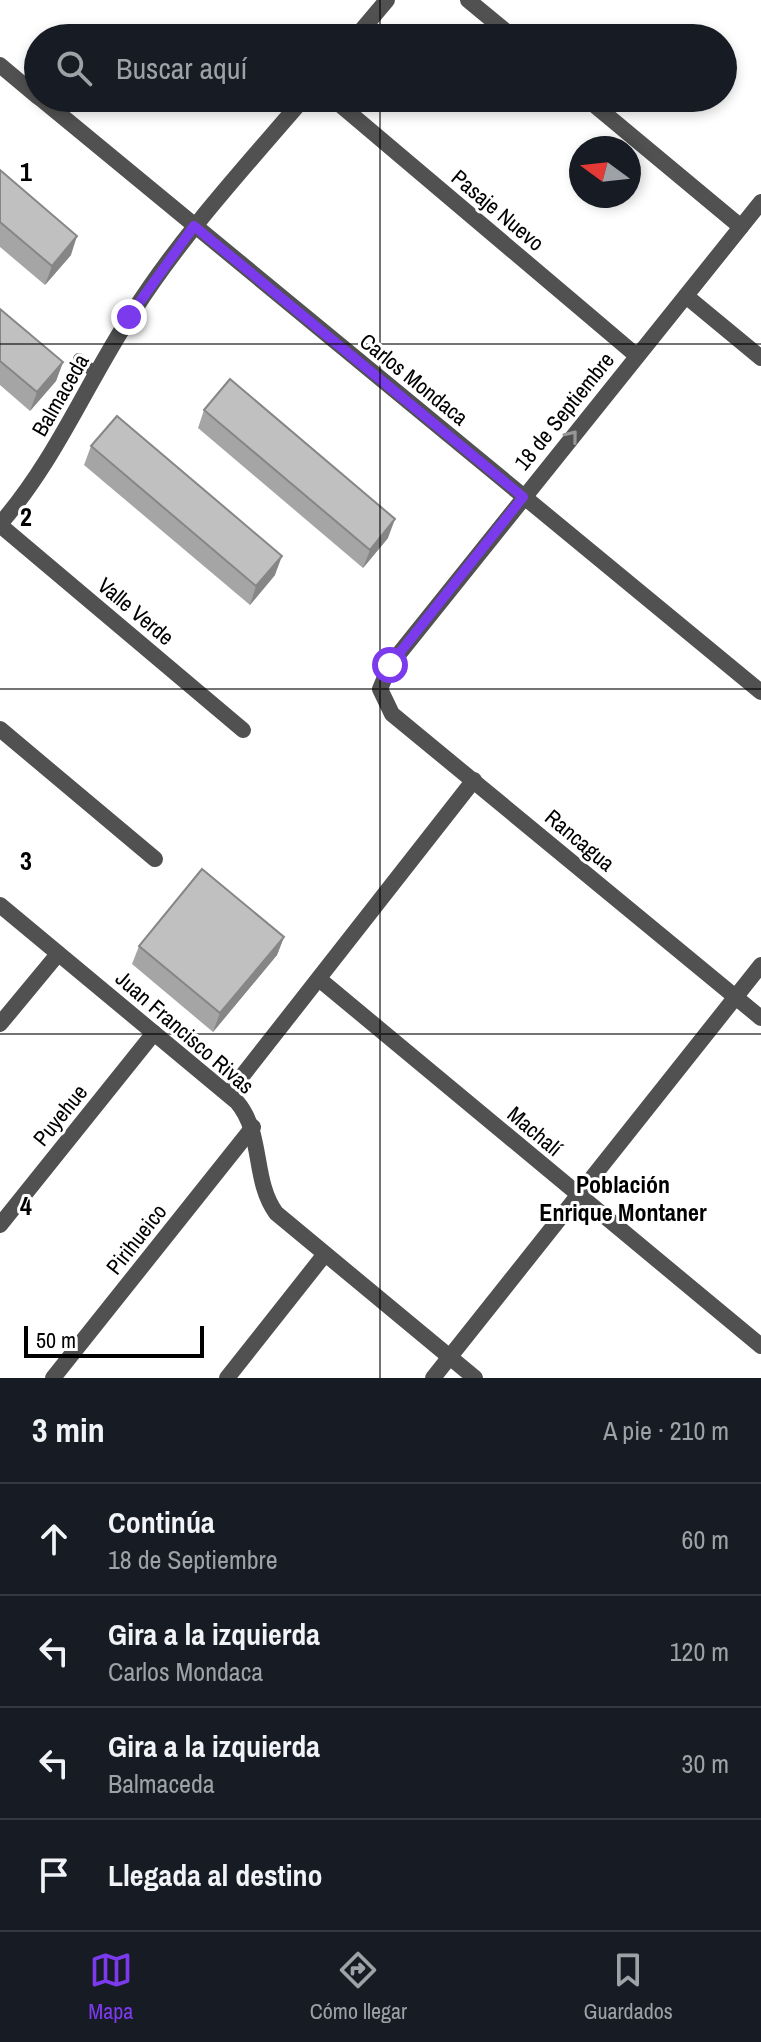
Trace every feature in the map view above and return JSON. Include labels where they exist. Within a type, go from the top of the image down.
[{"type":"street","points":[[367,24],[387,0]]},
{"type":"street","points":[[468,0],[497,24]]},
{"type":"street","name":"Carlos Mondaca","points":[[0,65],[24,85]]},
{"type":"street","name":"Carlos Mondaca","points":[[57,112],[761,692]]},
{"type":"street","name":"Balmaceda","points":[[0,524],[33,483],[142,297],[194,226],[292,112]]},
{"type":"street","name":"Pasaje Nuevo","points":[[349,112],[637,356]]},
{"type":"street","points":[[603,112],[741,227]]},
{"type":"street","name":"18 de Septiembre","points":[[380,689],[384,672],[761,202]]},
{"type":"street","points":[[686,296],[761,358]]},
{"type":"street","name":"Valle Verde","points":[[0,524],[243,730]]},
{"type":"street","name":"Rancagua","points":[[380,689],[392,714],[761,1018]]},
{"type":"street","points":[[0,729],[155,859]]},
{"type":"street","points":[[228,1094],[474,780]]},
{"type":"street","name":"Juan Francisco Rivas","points":[[0,905],[228,1094],[244,1111],[253,1127],[271,1205],[325,1254],[475,1378]]},
{"type":"street","points":[[0,1024],[58,954]]},
{"type":"street","points":[[433,1378],[761,965]]},
{"type":"street","name":"Machalí","points":[[319,979],[761,1346]]},
{"type":"street","name":"Puyehue","points":[[0,1225],[154,1033]]},
{"type":"street","name":"Pirihueico","points":[[53,1378],[253,1127]]},
{"type":"street","points":[[227,1378],[325,1254]]},
{"type":"lane","points":[[79,359],[97,375]]},
{"type":"building","points":[[0,170],[77,236],[52,266],[0,222]]},
{"type":"building","points":[[0,309],[63,362],[37,392],[0,361]]},
{"type":"building","points":[[230,379],[395,519],[370,550],[204,410]]},
{"type":"building","points":[[117,416],[282,556],[256,586],[91,446]]},
{"type":"building","points":[[202,869],[284,937],[220,1013],[139,946]]},
{"type":"district","name":"Población Enrique Montaner","points":[[623,1198]]},
{"type":"route","points":[[129,317],[194,226],[523,497],[390,665]]}]
